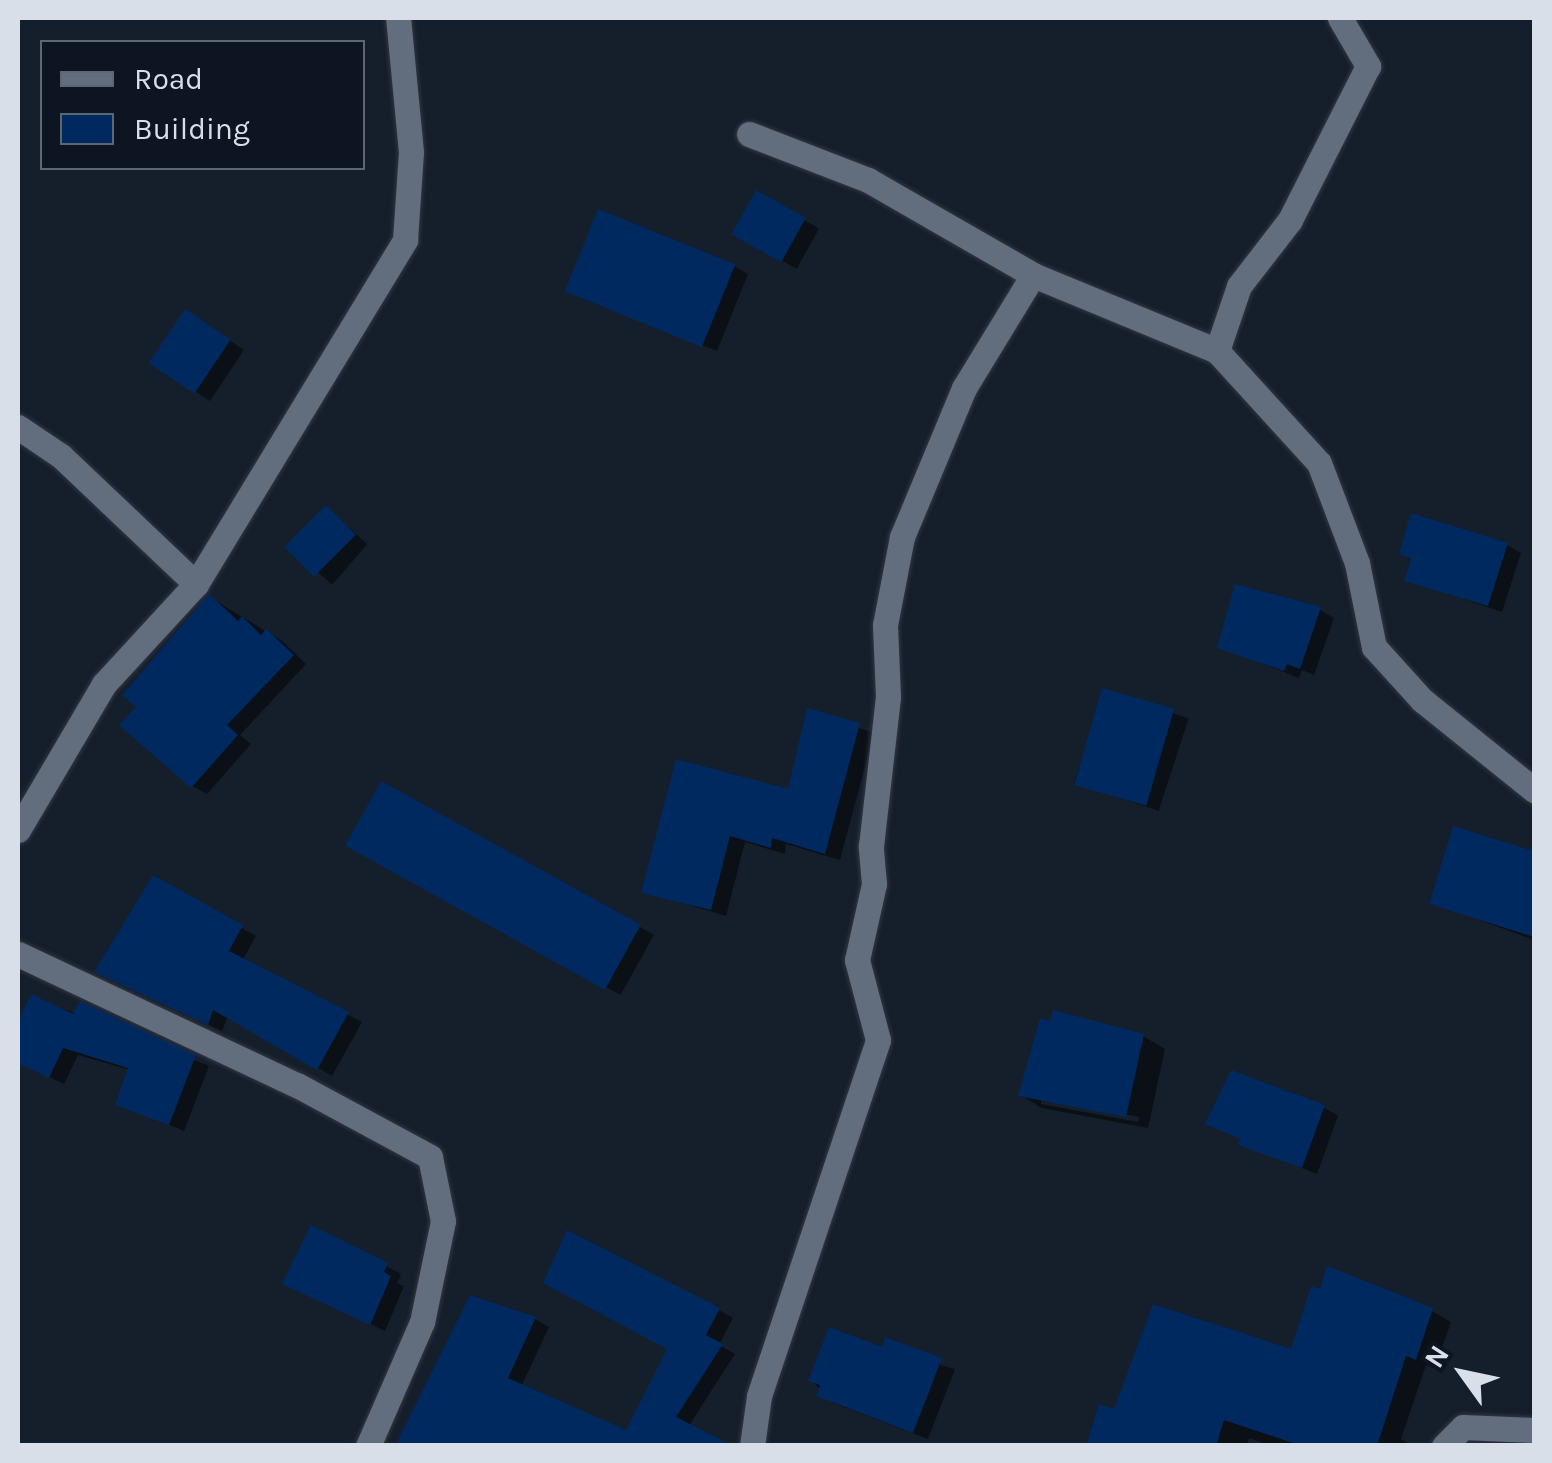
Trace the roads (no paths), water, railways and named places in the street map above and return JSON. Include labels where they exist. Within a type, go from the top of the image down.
[{"type":"street","points":[[18,830],[104,684],[196,584],[366,315],[406,240],[411,152],[398,18]]},
{"type":"street","points":[[1217,350],[1239,286],[1290,220],[1368,66],[1340,18]]},
{"type":"street","points":[[748,134],[868,180],[1033,275],[1217,350],[1318,463],[1356,564],[1374,647],[1422,700],[1534,790]]},
{"type":"street","points":[[752,1446],[759,1396],[878,1040],[858,960],[874,884],[871,846],[888,697],[885,626],[902,537],[964,388],[1033,275]]},
{"type":"street","points":[[18,427],[61,456],[196,584]]},
{"type":"street","points":[[18,954],[297,1085],[430,1157],[443,1221],[422,1322],[368,1446]]},
{"type":"street","points":[[1444,1446],[1462,1427],[1534,1430]]}]
